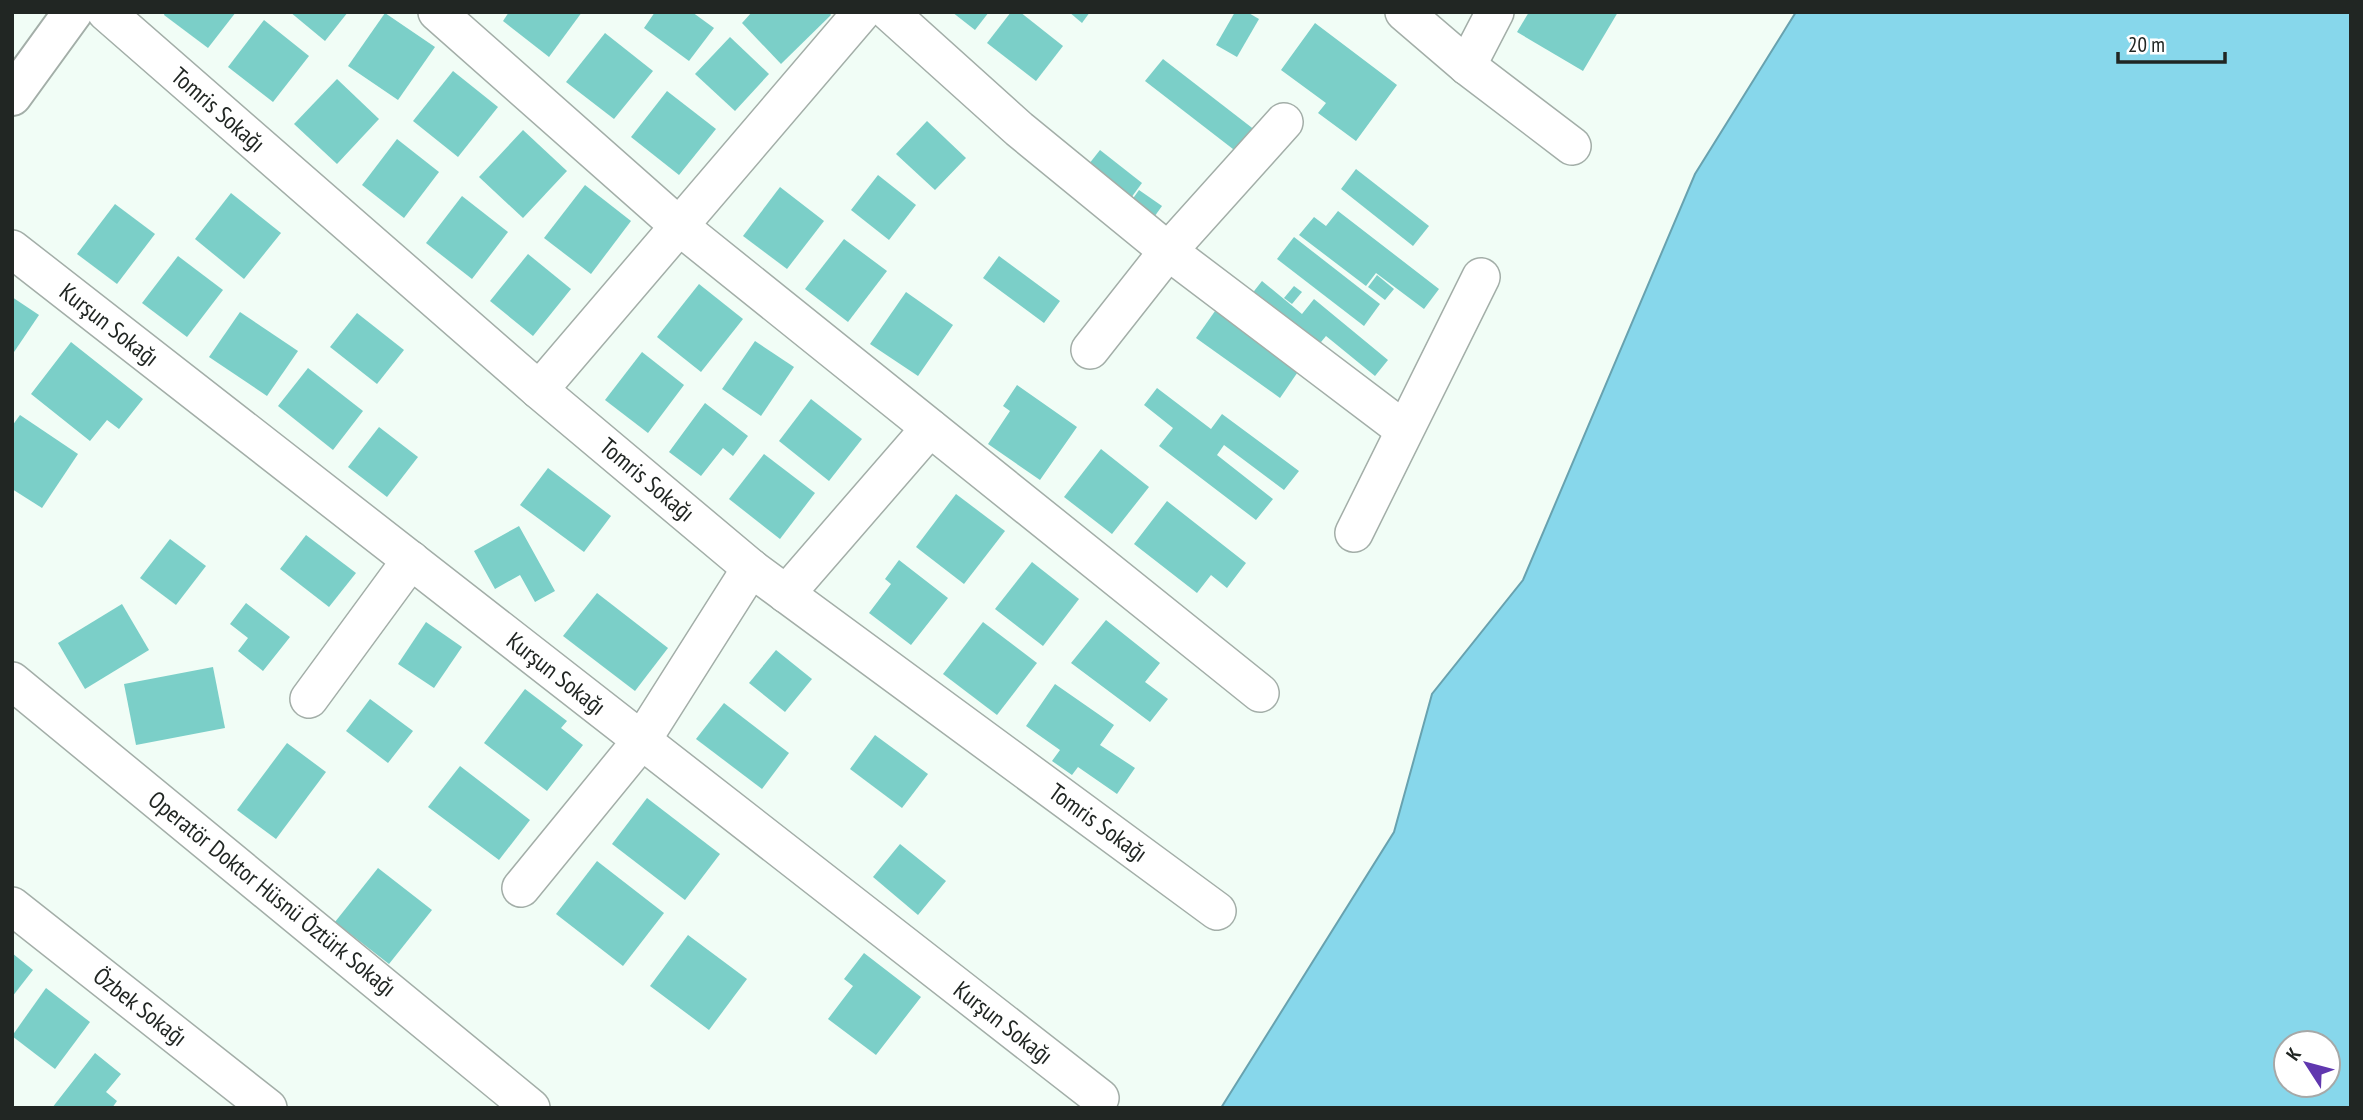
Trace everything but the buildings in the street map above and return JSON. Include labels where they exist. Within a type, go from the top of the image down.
[{"type":"street","points":[[12,96],[73,12]]},
{"type":"street","name":"Tomris Sokağı","points":[[106,12],[539,390],[751,568],[1217,911]]},
{"type":"street","points":[[437,12],[678,226],[1260,693]]},
{"type":"street","points":[[539,390],[862,12]]},
{"type":"street","points":[[889,12],[1019,129],[1168,251],[1403,429]]},
{"type":"street","points":[[1404,12],[1467,66],[1572,146]]},
{"type":"street","points":[[1467,66],[1495,12]]},
{"type":"street","points":[[1090,350],[1168,251],[1284,122]]},
{"type":"street","name":"Kurşun Sokağı","points":[[12,249],[1100,1098]]},
{"type":"street","points":[[1354,533],[1403,429],[1481,277]]},
{"type":"street","points":[[786,594],[930,428]]},
{"type":"street","points":[[309,699],[411,560]]},
{"type":"street","points":[[521,888],[642,740],[751,568]]},
{"type":"street","name":"Operatör Doktor Hüsnü Öztürk Sokağı","points":[[12,681],[531,1108]]},
{"type":"street","name":"Özbek Sokağı","points":[[12,906],[268,1108]]},
{"type":"water","points":[[1796,12],[2351,12],[2351,1108],[1221,1108],[1394,832],[1432,694],[1523,580],[1695,174]]}]
